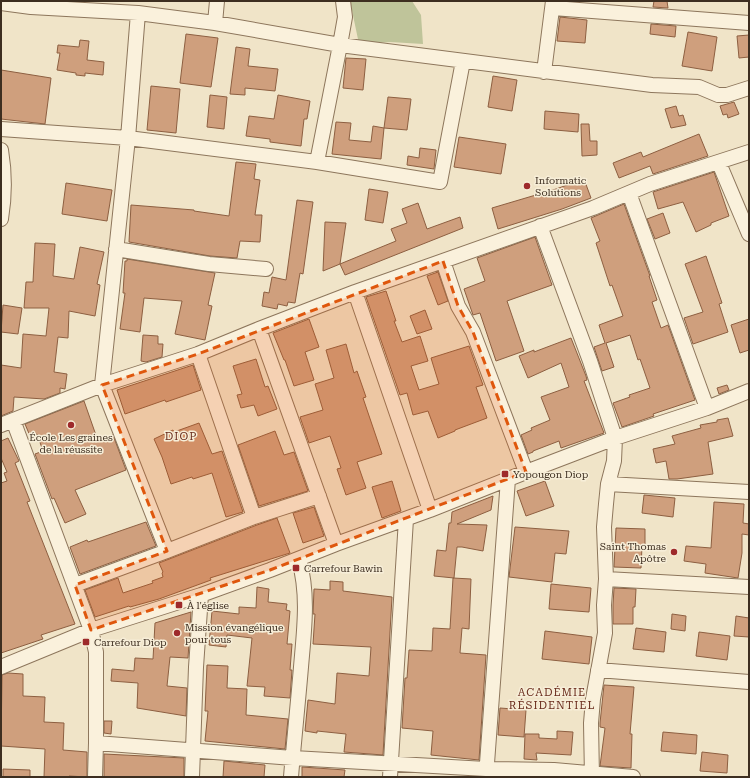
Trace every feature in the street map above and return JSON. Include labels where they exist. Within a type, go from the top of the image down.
[{"type":"street","points":[[215,23],[217,1]]},
{"type":"street","points":[[317,162],[345,16],[343,1]]},
{"type":"street","points":[[1,3],[138,13],[215,23],[340,45],[652,85],[698,88],[718,95],[727,95],[749,88]]},
{"type":"street","points":[[544,72],[553,4],[749,23]]},
{"type":"street","points":[[138,13],[128,138],[102,386],[167,551]]},
{"type":"street","points":[[1,129],[128,138],[317,162],[440,182],[463,61]]},
{"type":"street","points":[[1,150],[4,173],[4,202],[1,219]]},
{"type":"street","points":[[95,777],[96,652],[91,630],[75,585],[7,423],[102,386],[198,354],[355,292],[592,208],[672,176],[719,163],[749,152]]},
{"type":"street","points":[[719,163],[749,234]]},
{"type":"street","points":[[629,193],[707,408]]},
{"type":"street","points":[[540,226],[590,361],[615,438],[614,461],[608,484],[604,527],[606,579],[604,605],[605,633],[593,699],[591,723],[592,776]]},
{"type":"street","points":[[116,249],[209,264],[266,270]]},
{"type":"street","points":[[443,261],[458,306],[473,332],[526,472]]},
{"type":"street","points":[[355,292],[430,510]]},
{"type":"street","points":[[259,329],[336,544]]},
{"type":"street","points":[[198,354],[254,517]]},
{"type":"street","points":[[1,667],[91,630],[201,595],[299,560],[336,544],[430,510],[615,438],[707,408],[749,391]]},
{"type":"street","points":[[486,773],[508,479]]},
{"type":"street","points":[[608,484],[749,492]]},
{"type":"street","points":[[75,585],[254,517],[319,496]]},
{"type":"street","points":[[391,771],[406,519]]},
{"type":"street","points":[[292,777],[305,627],[305,595],[299,560]]},
{"type":"street","points":[[606,579],[749,587]]},
{"type":"street","points":[[192,777],[196,667],[201,595]]},
{"type":"street","points":[[598,670],[749,682]]},
{"type":"street","points":[[96,743],[293,758],[391,771],[486,773],[554,770],[592,776],[633,777]]},
{"type":"highlighted area","points":[[443,261],[458,306],[473,332],[526,472],[270,570],[91,630],[75,585],[167,551],[102,385],[198,354]]},
{"type":"green space","points":[[350,1],[412,1],[421,15],[423,44],[390,42],[359,44]]},
{"type":"building","points":[[654,1],[667,1],[668,8],[653,7]]},
{"type":"building","points":[[560,17],[587,20],[585,43],[557,41]]},
{"type":"building","points":[[651,24],[676,26],[675,37],[650,34]]},
{"type":"building","points":[[688,32],[717,37],[712,71],[682,66]]},
{"type":"building","points":[[186,34],[218,38],[211,87],[180,83]]},
{"type":"building","points":[[749,35],[749,57],[739,58],[737,36]]},
{"type":"building","points":[[80,40],[89,41],[87,60],[104,62],[103,75],[85,73],[85,76],[57,70],[60,53],[57,53],[58,45],[79,47]]},
{"type":"building","points":[[236,47],[250,49],[248,66],[278,69],[275,91],[245,88],[245,95],[230,94]]},
{"type":"building","points":[[346,58],[366,59],[363,90],[343,88]]},
{"type":"building","points":[[1,70],[51,78],[45,124],[1,119]]},
{"type":"building","points":[[493,76],[517,80],[512,111],[488,107]]},
{"type":"building","points":[[151,86],[180,89],[176,133],[147,130]]},
{"type":"building","points":[[210,95],[227,97],[224,129],[207,127]]},
{"type":"building","points":[[278,95],[310,101],[307,119],[304,119],[301,146],[270,142],[270,139],[246,136],[249,116],[274,119]]},
{"type":"building","points":[[388,97],[411,99],[407,130],[384,128]]},
{"type":"building","points":[[734,102],[739,114],[728,118],[727,114],[723,115],[720,106]]},
{"type":"building","points":[[676,106],[679,116],[683,115],[686,125],[671,128],[665,109]]},
{"type":"building","points":[[545,111],[579,114],[578,132],[544,129]]},
{"type":"building","points":[[336,122],[351,123],[349,140],[371,142],[373,126],[384,128],[381,159],[332,154]]},
{"type":"building","points":[[581,124],[589,124],[590,141],[597,141],[597,155],[582,156]]},
{"type":"building","points":[[699,134],[708,156],[653,174],[650,166],[619,178],[613,163],[641,152],[643,157]]},
{"type":"building","points":[[459,137],[506,144],[501,174],[454,167]]},
{"type":"building","points":[[420,148],[436,150],[434,169],[407,165],[408,156],[419,158]]},
{"type":"building","points":[[236,162],[256,164],[254,179],[260,180],[255,215],[262,215],[260,242],[240,241],[237,258],[210,256],[129,242],[131,205],[194,210],[229,216]]},
{"type":"building","points":[[714,172],[729,216],[711,223],[711,225],[696,232],[683,202],[658,209],[653,192]]},
{"type":"building","points":[[584,179],[591,198],[562,209],[498,229],[492,208]]},
{"type":"building","points":[[66,183],[112,190],[107,221],[62,214]]},
{"type":"building","points":[[369,189],[388,192],[383,223],[365,220]]},
{"type":"building","points":[[297,200],[313,202],[303,274],[300,273],[295,303],[288,302],[287,306],[278,304],[277,309],[262,306],[264,292],[269,293],[272,277],[286,280]]},
{"type":"building","points":[[418,203],[427,229],[460,217],[463,228],[345,275],[340,264],[396,241],[391,229],[407,223],[402,209]]},
{"type":"building","points":[[624,204],[650,276],[657,300],[652,302],[661,328],[668,325],[695,400],[653,414],[654,416],[622,427],[613,403],[630,397],[629,395],[650,388],[640,359],[638,360],[630,335],[606,343],[614,367],[602,371],[594,347],[605,343],[599,325],[623,316],[612,285],[610,286],[596,243],[600,241],[591,218]]},
{"type":"building","points":[[663,213],[670,233],[655,239],[647,219]]},
{"type":"building","points":[[325,222],[346,223],[340,264],[323,271]]},
{"type":"building","points":[[535,237],[552,285],[507,301],[524,351],[496,361],[480,313],[473,315],[464,289],[485,281],[477,258]]},
{"type":"building","points":[[35,243],[55,244],[53,276],[74,279],[80,247],[104,252],[97,284],[100,285],[95,316],[69,311],[68,338],[58,337],[54,372],[67,374],[65,389],[60,388],[60,393],[44,399],[14,397],[13,411],[1,416],[1,365],[21,368],[23,334],[46,336],[49,308],[24,308],[26,282],[33,282]]},
{"type":"building","points":[[706,256],[722,303],[719,304],[728,332],[693,344],[684,318],[703,312],[685,264]]},
{"type":"building","points":[[127,259],[215,273],[208,305],[212,306],[205,340],[175,334],[182,301],[144,298],[140,332],[120,329],[125,293],[123,293],[125,261],[127,261]]},
{"type":"building","points":[[438,272],[448,301],[438,305],[427,276]]},
{"type":"building","points":[[386,291],[396,321],[394,321],[402,342],[420,336],[428,361],[411,366],[419,390],[439,384],[431,358],[469,346],[483,385],[476,387],[487,418],[438,438],[428,411],[413,415],[407,393],[400,395],[366,297]]},
{"type":"building","points":[[3,305],[22,308],[18,334],[1,332]]},
{"type":"building","points":[[425,310],[432,329],[417,334],[410,316]]},
{"type":"building","points":[[309,319],[319,347],[305,352],[314,380],[294,386],[285,360],[273,333]]},
{"type":"building","points":[[749,319],[749,350],[740,353],[731,325]]},
{"type":"building","points":[[143,335],[158,336],[158,344],[163,344],[162,357],[146,362],[141,361]]},
{"type":"building","points":[[571,338],[586,376],[587,380],[584,381],[604,433],[561,448],[559,441],[528,454],[521,435],[532,430],[531,428],[550,420],[541,397],[569,387],[561,363],[528,378],[519,356]]},
{"type":"building","points":[[346,344],[354,373],[357,371],[366,397],[363,398],[382,454],[357,462],[366,488],[346,495],[337,469],[341,468],[330,436],[309,443],[300,417],[323,410],[315,384],[334,378],[326,350]]},
{"type":"building","points":[[256,359],[265,387],[268,386],[277,409],[258,416],[254,405],[241,408],[237,395],[242,394],[233,366]]},
{"type":"building","points":[[193,365],[201,390],[166,402],[165,400],[125,414],[117,390]]},
{"type":"building","points":[[727,385],[729,390],[719,394],[717,388]]},
{"type":"building","points":[[84,401],[98,441],[113,435],[126,470],[75,490],[86,514],[65,523],[54,498],[52,499],[35,454],[43,451],[37,434],[30,436],[25,424]]},
{"type":"building","points":[[728,418],[733,436],[708,442],[713,474],[669,479],[666,461],[656,463],[653,449],[675,444],[672,436],[701,428],[700,425],[717,422],[717,420]]},
{"type":"building","points":[[199,423],[212,454],[222,451],[243,512],[226,517],[212,473],[193,479],[192,477],[171,484],[154,439],[173,430],[174,432]]},
{"type":"building","points":[[275,431],[284,455],[294,452],[308,491],[259,506],[238,445]]},
{"type":"building","points":[[8,438],[19,461],[15,463],[30,501],[27,502],[75,624],[41,635],[43,639],[1,653],[1,483],[7,481],[4,473],[7,472],[1,458],[1,441]]},
{"type":"building","points":[[392,481],[401,511],[382,518],[372,487]]},
{"type":"building","points":[[545,481],[554,506],[526,516],[517,491]]},
{"type":"building","points":[[644,495],[675,498],[673,517],[642,513]]},
{"type":"building","points":[[493,496],[491,510],[457,524],[487,525],[483,551],[457,547],[454,578],[434,576],[437,550],[446,551],[449,523],[451,523],[452,512]]},
{"type":"building","points":[[714,502],[744,504],[743,523],[749,524],[749,535],[742,534],[742,553],[738,578],[705,573],[706,564],[684,561],[686,546],[711,548]]},
{"type":"building","points":[[314,507],[324,536],[303,543],[293,513]]},
{"type":"building","points":[[277,518],[290,553],[210,578],[211,580],[159,599],[130,607],[129,606],[95,617],[85,590],[118,578],[123,593],[153,583],[152,581],[163,577],[163,572],[159,563]]},
{"type":"building","points":[[146,522],[156,546],[80,574],[70,547],[87,540],[88,542]]},
{"type":"building","points":[[515,527],[569,531],[566,554],[555,553],[552,582],[509,577]]},
{"type":"building","points":[[616,528],[645,529],[645,546],[642,546],[641,568],[614,567]]},
{"type":"building","points":[[453,578],[471,579],[469,629],[462,628],[460,653],[486,655],[479,760],[431,755],[433,731],[402,728],[405,678],[407,678],[409,650],[432,651],[433,628],[450,629]]},
{"type":"building","points":[[330,581],[343,582],[343,591],[392,597],[383,755],[344,752],[346,734],[305,731],[308,700],[335,704],[337,673],[369,676],[371,647],[313,644],[315,614],[313,614],[314,589],[330,590]]},
{"type":"building","points":[[551,584],[591,588],[589,612],[549,609]]},
{"type":"building","points":[[257,587],[269,589],[268,602],[287,604],[286,610],[290,611],[287,644],[292,644],[290,698],[264,696],[265,687],[247,686],[252,638],[227,635],[226,647],[209,645],[212,611],[239,614],[239,607],[256,608]]},
{"type":"building","points":[[614,588],[636,589],[635,607],[633,607],[633,624],[613,624]]},
{"type":"building","points":[[191,612],[188,658],[170,657],[167,686],[187,688],[186,716],[137,708],[138,683],[111,681],[112,669],[134,671],[135,658],[153,659],[155,623]]},
{"type":"building","points":[[672,614],[686,616],[685,631],[671,629]]},
{"type":"building","points":[[736,616],[749,618],[749,637],[734,636]]},
{"type":"building","points":[[636,628],[666,632],[664,652],[633,649]]},
{"type":"building","points":[[545,631],[592,637],[589,664],[542,659]]},
{"type":"building","points":[[699,632],[730,636],[727,660],[696,656]]},
{"type":"building","points":[[207,665],[228,666],[227,688],[247,689],[246,715],[288,719],[285,749],[205,741],[208,711],[205,711]]},
{"type":"building","points":[[8,673],[23,674],[23,696],[45,697],[44,722],[64,723],[63,750],[87,752],[87,777],[44,777],[45,749],[1,746],[2,675]]},
{"type":"building","points":[[604,685],[634,687],[630,734],[632,734],[631,768],[600,766],[605,728],[600,727]]},
{"type":"building","points":[[500,708],[526,710],[524,737],[498,735]]},
{"type":"building","points":[[104,721],[112,721],[111,734],[104,733]]},
{"type":"building","points":[[557,731],[573,732],[571,755],[536,753],[537,760],[524,759],[525,734],[539,734],[539,738],[557,739]]},
{"type":"building","points":[[663,732],[697,735],[696,754],[661,751]]},
{"type":"building","points":[[702,752],[728,755],[727,773],[700,771]]},
{"type":"building","points":[[104,754],[184,758],[184,777],[104,777]]},
{"type":"building","points":[[224,761],[265,765],[264,777],[223,777]]},
{"type":"building","points":[[302,767],[345,770],[344,777],[302,777]]},
{"type":"building","points":[[3,769],[30,770],[30,777],[3,777]]},
{"type":"place","name":"Informatic Solutions","points":[[527,186]]},
{"type":"place","name":"École Les graines de la réussite","points":[[71,425]]},
{"type":"place","name":"Yopougon Diop","points":[[505,474]]},
{"type":"place","name":"Saint Thomas Apôtre","points":[[674,552]]},
{"type":"place","name":"Carrefour Bawin","points":[[296,568]]},
{"type":"place","name":"À l'église","points":[[179,605]]},
{"type":"place","name":"Mission évangélique pour tous","points":[[177,633]]},
{"type":"place","name":"Carrefour Diop","points":[[86,642]]},
{"type":"district","name":"DIOP","points":[[181,436]]},
{"type":"district","name":"ACADÉMIE RÉSIDENTIEL","points":[[552,698]]}]
